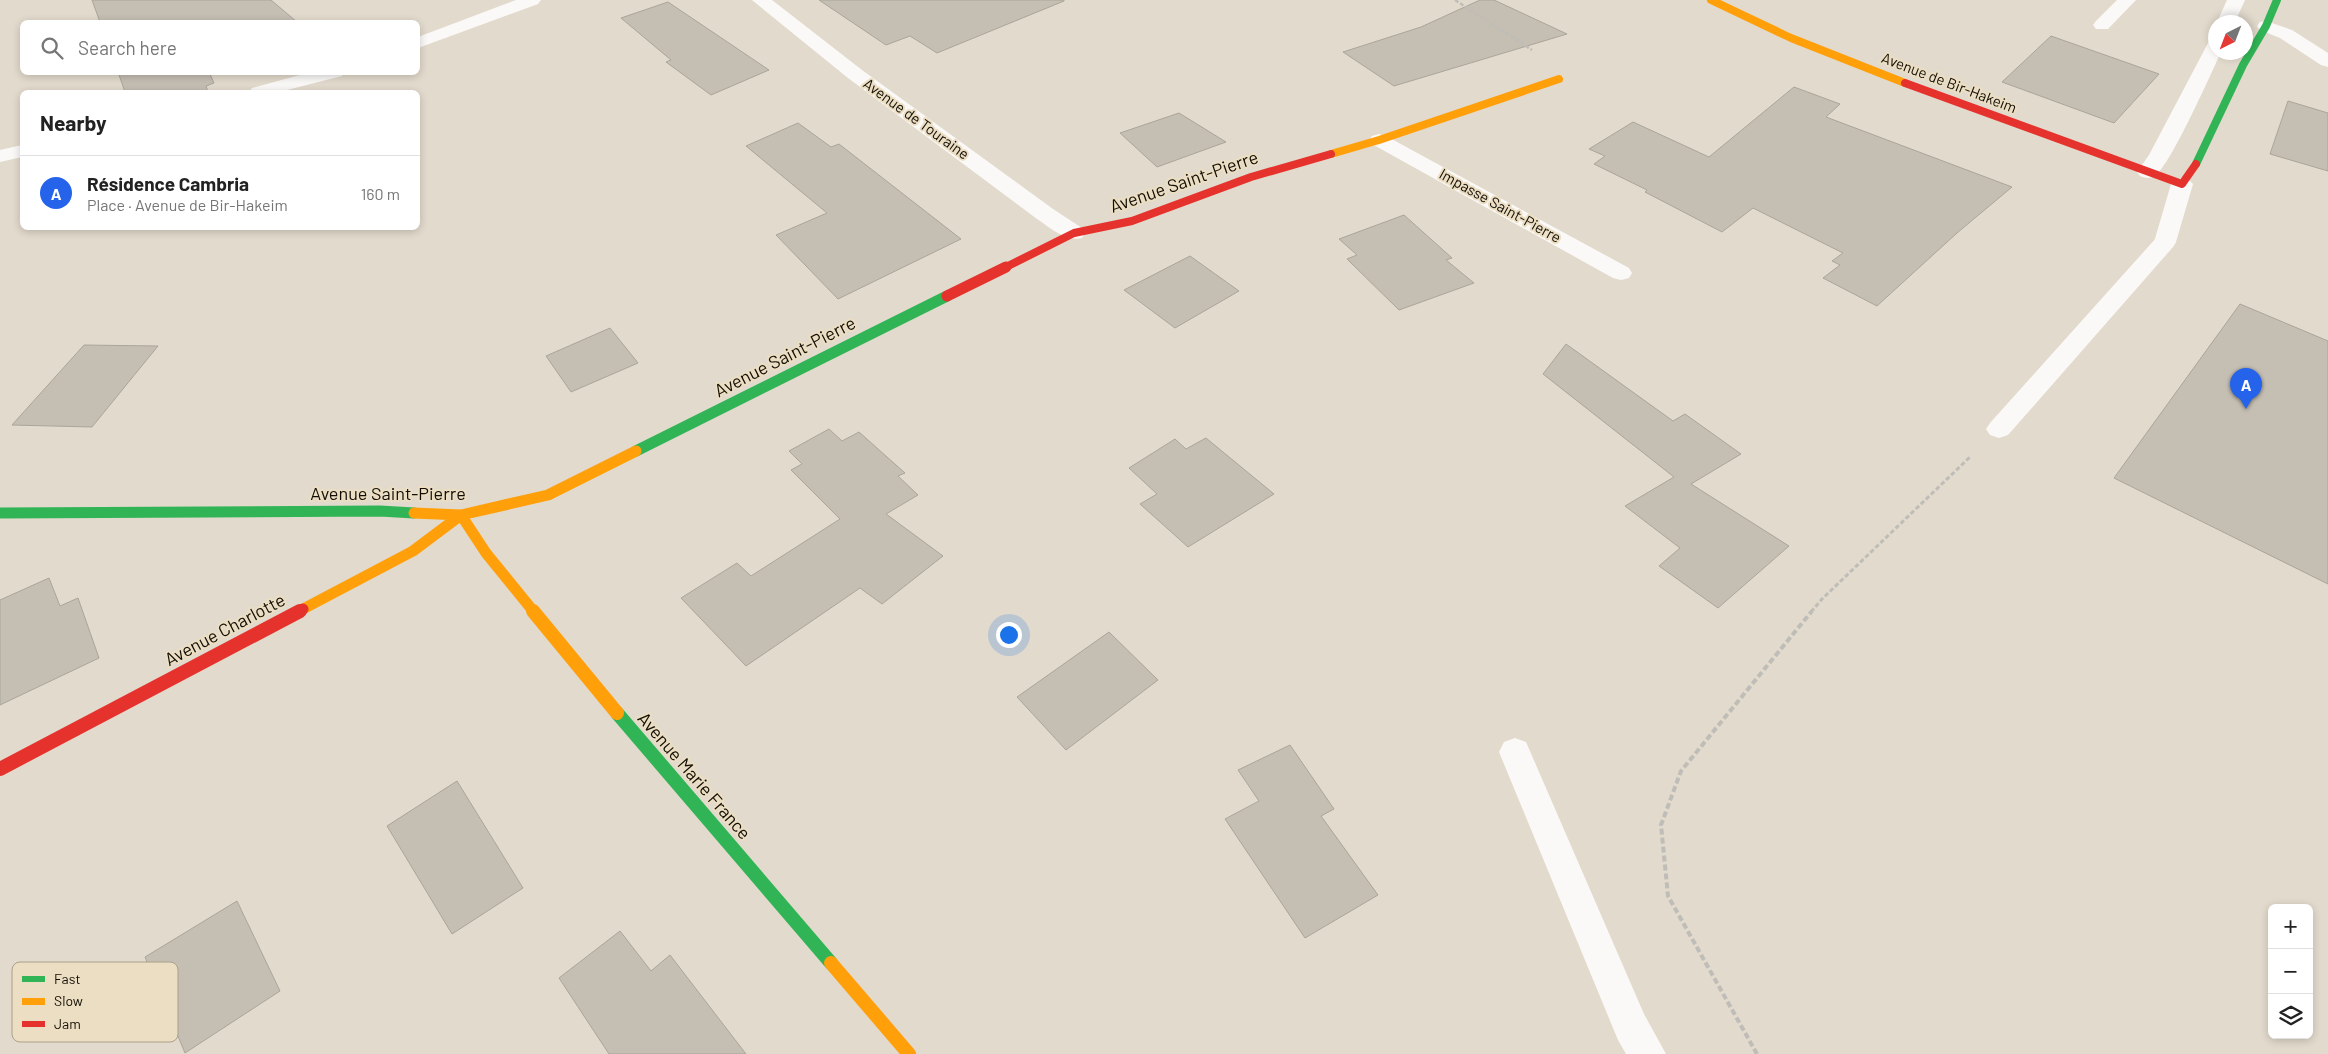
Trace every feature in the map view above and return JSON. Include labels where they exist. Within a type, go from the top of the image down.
[{"type":"street","points":[[420,42],[532,0]]},
{"type":"street","name":"Avenue de Touraine","points":[[761,0],[863,80],[1045,214],[1074,233]]},
{"type":"street","name":"Avenue de Bir-Hakeim","points":[[1711,0],[1750,21],[1883,74],[2182,184]]},
{"type":"street","points":[[2102,25],[2126,0]]},
{"type":"street","points":[[2229,15],[2236,0]]},
{"type":"street","points":[[1999,430],[2165,242],[2182,184],[2192,172],[2243,65],[2266,26],[2277,0]]},
{"type":"street","points":[[2266,26],[2286,34],[2328,61]]},
{"type":"street","points":[[2147,172],[2167,140],[2208,60]]},
{"type":"street","points":[[267,90],[324,75]]},
{"type":"street","name":"Avenue Saint-Pierre","points":[[0,513],[380,511],[461,515],[548,495],[1074,233],[1132,221],[1251,177],[1379,140],[1559,79]]},
{"type":"street","name":"Impasse Saint-Pierre","points":[[1379,140],[1621,273]]},
{"type":"street","points":[[0,156],[20,151]]},
{"type":"street","name":"Avenue Charlotte","points":[[0,769],[413,551],[461,515]]},
{"type":"street","name":"Avenue Marie France","points":[[461,515],[486,553],[597,689],[909,1054]]},
{"type":"street","points":[[1515,752],[1631,1027],[1648,1054]]},
{"type":"path","points":[[1455,0],[1542,57],[1559,79]]},
{"type":"path","points":[[1757,1054],[1668,896],[1661,825],[1681,771],[1822,599],[1999,430]]},
{"type":"building","points":[[92,0],[271,0],[295,20],[99,20]]},
{"type":"building","points":[[819,0],[1064,1],[937,53],[910,36],[886,45]]},
{"type":"building","points":[[1480,0],[1494,0],[1567,34],[1394,86],[1343,52],[1421,27]]},
{"type":"building","points":[[668,2],[769,70],[711,95],[666,62],[671,60],[621,18]]},
{"type":"building","points":[[2051,36],[2159,74],[2114,123],[2002,82]]},
{"type":"building","points":[[119,75],[210,75],[214,83],[206,86],[207,90],[124,90]]},
{"type":"building","points":[[1794,87],[1840,104],[1826,117],[2012,187],[1957,233],[1877,306],[1823,278],[1840,265],[1832,261],[1843,253],[1753,208],[1722,232],[1645,192],[1647,190],[1594,164],[1605,156],[1589,149],[1633,122],[1709,157]]},
{"type":"building","points":[[2288,101],[2328,113],[2328,171],[2270,154]]},
{"type":"building","points":[[1179,113],[1226,142],[1157,167],[1120,133]]},
{"type":"building","points":[[798,123],[831,147],[839,144],[961,239],[838,299],[776,235],[827,213],[746,146]]},
{"type":"building","points":[[1404,215],[1452,258],[1446,260],[1474,283],[1399,310],[1347,259],[1357,255],[1339,239]]},
{"type":"building","points":[[1190,256],[1239,291],[1175,328],[1124,290]]},
{"type":"building","points":[[2240,304],[2328,341],[2328,584],[2114,478]]},
{"type":"building","points":[[610,328],[638,363],[571,392],[546,356]]},
{"type":"building","points":[[1566,344],[1673,421],[1685,414],[1741,454],[1691,484],[1789,546],[1718,608],[1659,566],[1680,548],[1625,506],[1674,477],[1543,374]]},
{"type":"building","points":[[84,345],[158,346],[92,427],[12,425]]},
{"type":"building","points":[[829,429],[842,441],[859,432],[905,473],[898,476],[918,495],[886,514],[943,556],[882,604],[860,588],[746,666],[681,598],[737,563],[751,576],[840,519],[791,470],[802,464],[789,451]]},
{"type":"building","points":[[1206,438],[1274,494],[1188,547],[1140,504],[1157,494],[1129,468],[1175,439],[1186,449]]},
{"type":"building","points":[[49,578],[60,606],[78,598],[99,658],[0,705],[0,600]]},
{"type":"building","points":[[1109,632],[1158,680],[1066,750],[1017,697]]},
{"type":"building","points":[[1290,745],[1334,809],[1321,816],[1378,895],[1305,938],[1225,819],[1259,801],[1238,770]]},
{"type":"building","points":[[457,781],[523,888],[452,934],[387,826]]},
{"type":"building","points":[[237,901],[280,991],[185,1053],[178,1036],[178,962],[147,962],[145,957]]},
{"type":"building","points":[[620,931],[651,971],[670,955],[746,1054],[609,1054],[559,978]]},
{"type":"traffic: fast","points":[[2196,164],[2243,65],[2266,26],[2277,0]]},
{"type":"traffic: fast","points":[[636,451],[947,296]]},
{"type":"traffic: fast","points":[[0,513],[380,511],[414,513]]},
{"type":"traffic: fast","points":[[617,713],[831,963]]},
{"type":"traffic: slow","points":[[1711,0],[1791,38],[1905,83]]},
{"type":"traffic: slow","points":[[1331,154],[1379,140],[1559,79]]},
{"type":"traffic: slow","points":[[414,513],[461,515],[548,495],[636,451]]},
{"type":"traffic: slow","points":[[303,609],[413,551],[461,515],[486,553],[617,713]]},
{"type":"traffic: slow","points":[[831,963],[909,1054]]},
{"type":"traffic: jam","points":[[1905,83],[2182,184],[2196,164]]},
{"type":"traffic: jam","points":[[947,296],[1074,233],[1132,221],[1251,177],[1331,154]]},
{"type":"traffic: jam","points":[[0,769],[303,609]]},
{"type":"place","name":"Résidence Cambria","points":[[2246,409]]}]
